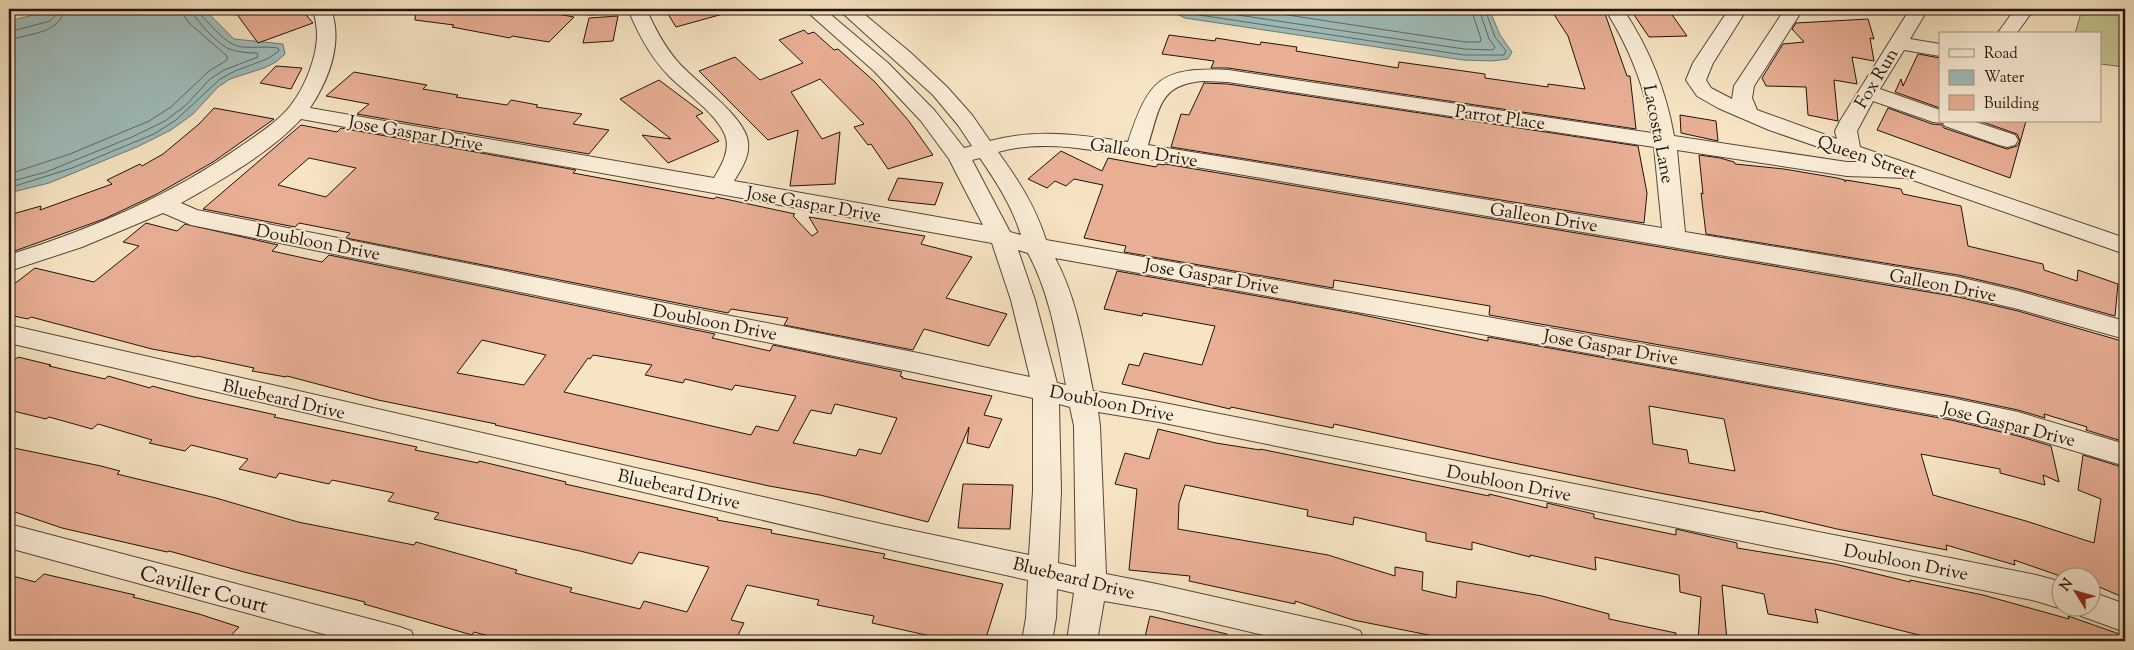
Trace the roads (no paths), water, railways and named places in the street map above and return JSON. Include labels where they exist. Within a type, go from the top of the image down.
[{"type":"street","points":[[9,263],[95,235],[164,204],[215,175],[278,128],[296,112],[306,98],[324,57],[328,42],[328,30],[322,9]]},
{"type":"street","points":[[584,9],[599,9]]},
{"type":"street","points":[[637,9],[653,42],[674,69],[728,123],[736,136],[737,150],[732,165],[720,186]]},
{"type":"street","points":[[813,9],[881,67],[908,94],[959,157],[1005,244],[1023,300],[1046,390],[1048,491],[1042,571],[1041,618],[1037,641]]},
{"type":"street","points":[[847,9],[904,57],[940,91],[965,120],[996,164],[1021,205],[1037,247],[1051,273],[1066,319],[1087,426],[1091,585],[1082,641]]},
{"type":"street","name":"Lacosta Lane","points":[[1614,9],[1645,67],[1656,103],[1663,141],[1674,238]]},
{"type":"street","name":"Queen Street","points":[[1738,9],[1703,64],[1696,80],[1704,92],[1750,115],[2125,246]]},
{"type":"street","points":[[1750,115],[1742,105],[1740,97],[1744,86],[1794,9]]},
{"type":"street","name":"Fox Run","points":[[1850,150],[1846,131],[1866,92],[1919,9]]},
{"type":"street","points":[[2008,32],[2025,9]]},
{"type":"street","points":[[1897,43],[1939,50]]},
{"type":"street","name":"Parrot Place","points":[[1136,150],[1149,111],[1158,92],[1168,82],[1184,76],[1203,74],[1847,169],[1908,171]]},
{"type":"street","points":[[1866,92],[1939,117]]},
{"type":"street","name":"Jose Gaspar Drive","points":[[296,112],[1000,236],[1037,247],[1097,256],[1951,408],[2018,423],[2125,455]]},
{"type":"street","points":[[1955,122],[2007,140]]},
{"type":"street","name":"Galleon Drive","points":[[959,157],[1026,140],[1055,140],[1136,150],[1958,286],[2018,300],[2125,330]]},
{"type":"street","name":"Doubloon Drive","points":[[164,204],[191,217],[1046,390],[1082,399],[1168,414],[2026,586],[2052,593]]},
{"type":"street","name":"Bluebeard Drive","points":[[9,334],[886,537],[1010,562],[1091,585],[1157,597],[1349,641]]},
{"type":"street","name":"Caviller Court","points":[[9,536],[400,641]]},
{"type":"street","points":[[2102,610],[2125,618]]},
{"type":"water","points":[[57,9],[198,9],[208,13],[234,39],[283,44],[285,54],[276,62],[264,68],[230,79],[218,87],[193,114],[171,130],[137,147],[49,183],[9,193],[9,21]]},
{"type":"water","points":[[1166,9],[1489,9],[1500,35],[1512,52],[1508,59],[1492,61],[1463,60],[1185,18]]}]
